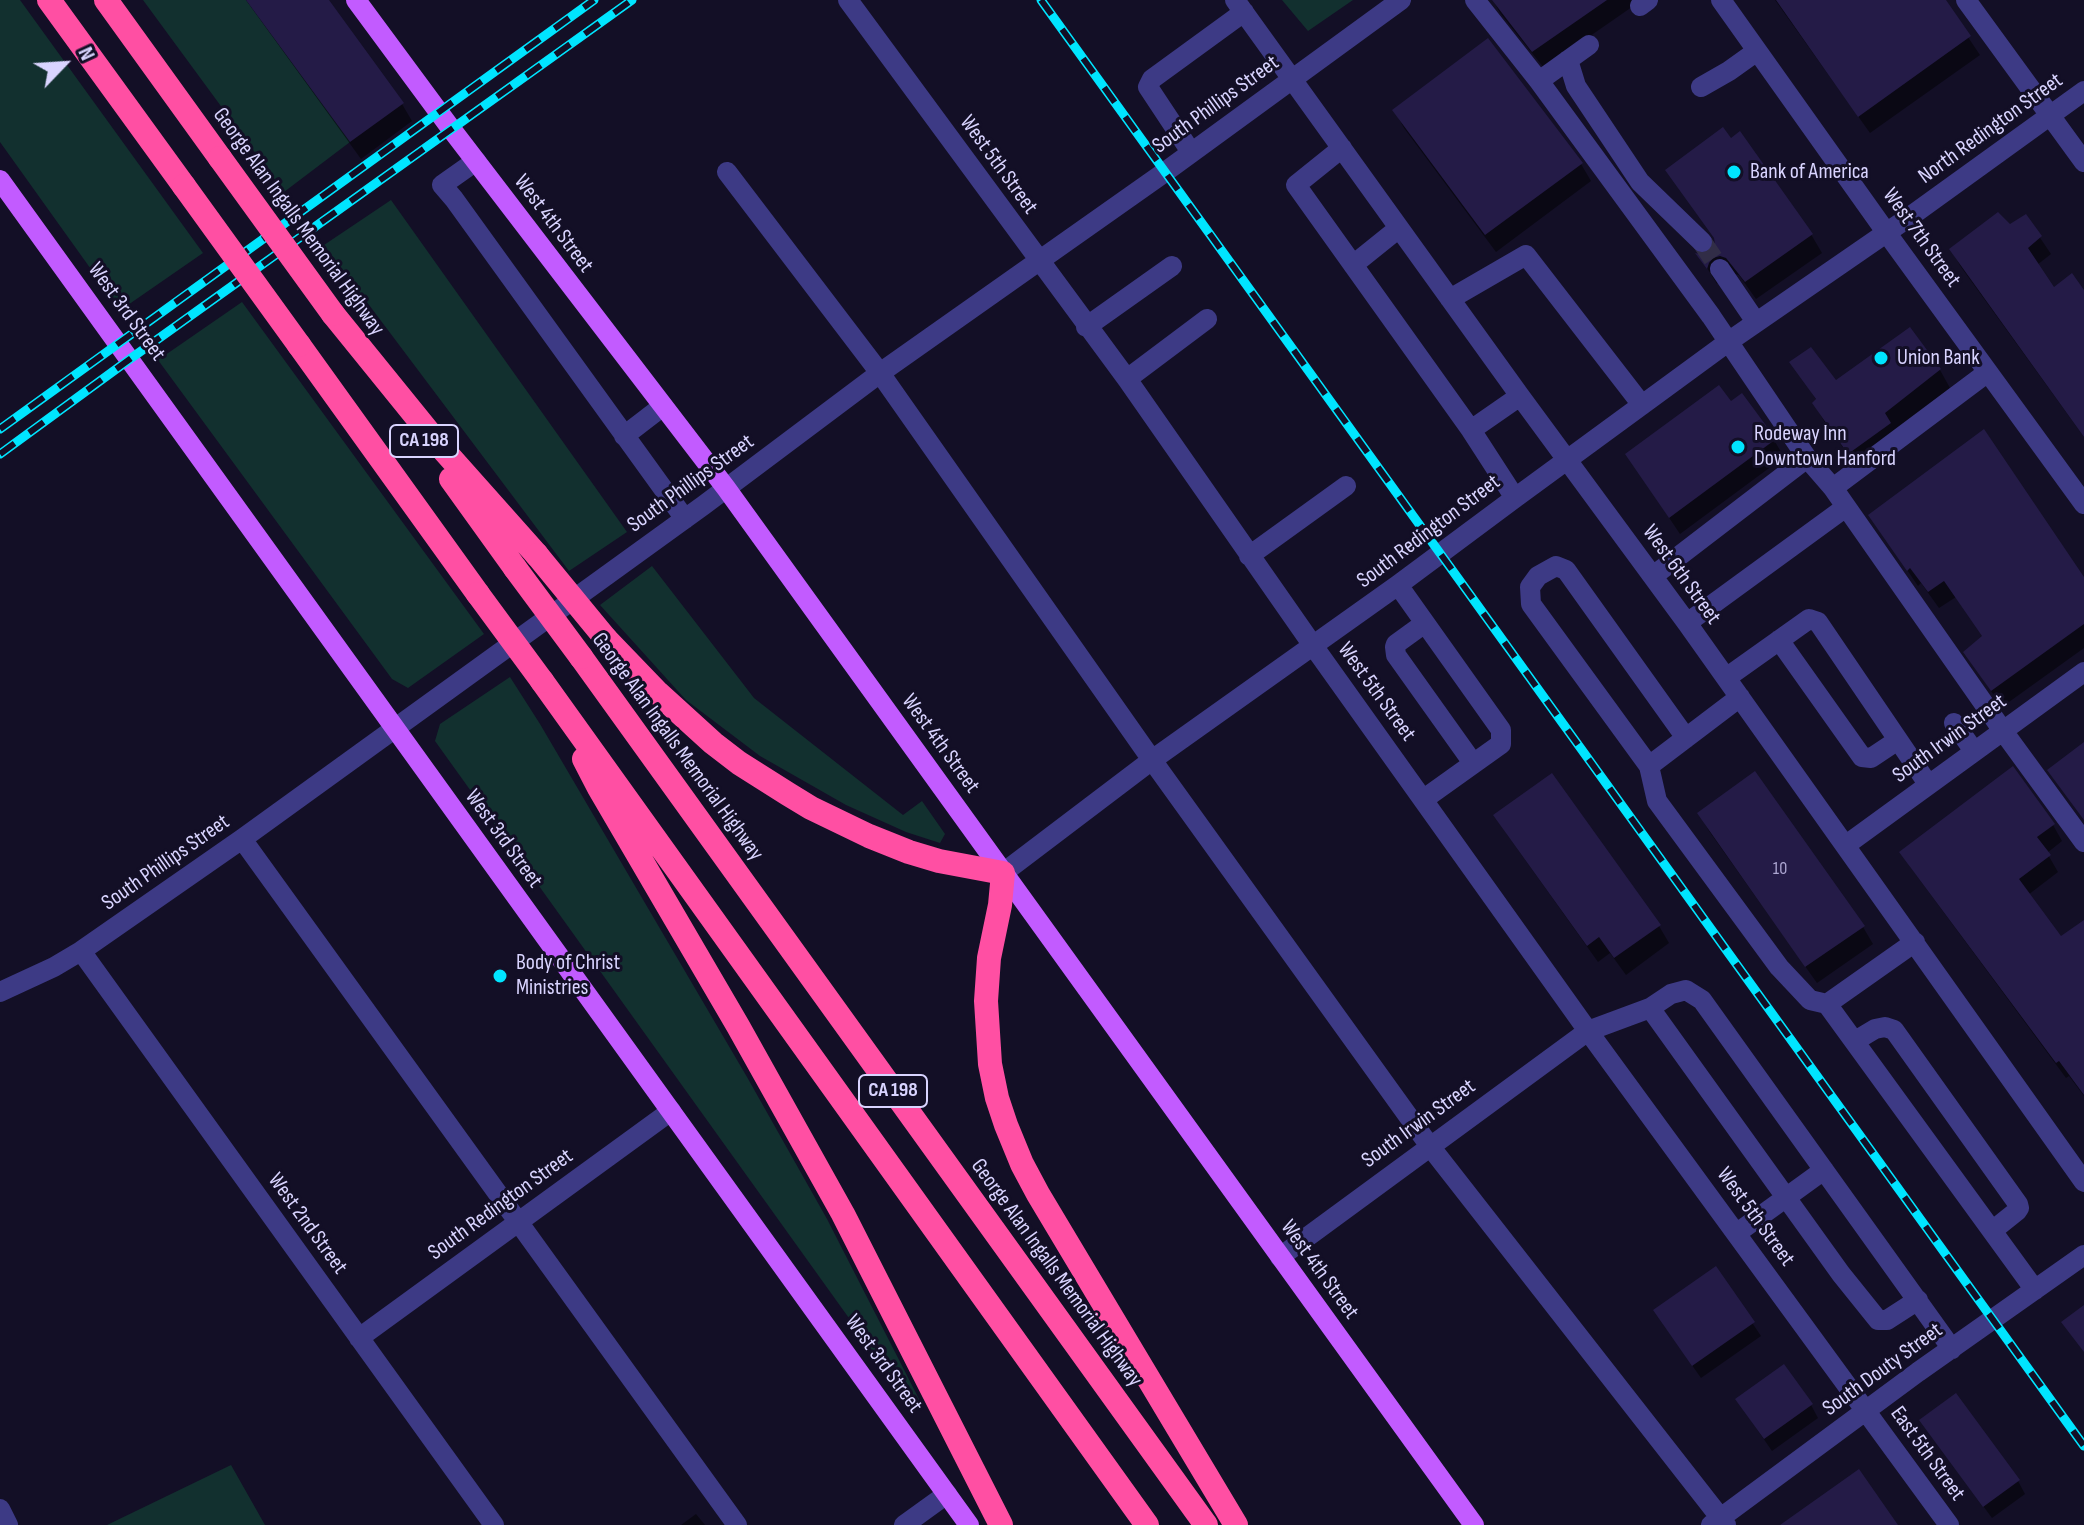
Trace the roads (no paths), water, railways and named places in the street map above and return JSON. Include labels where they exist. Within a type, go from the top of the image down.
[{"type":"highway","name":"CA 198","points":[[49,0],[1147,1525]]},
{"type":"highway","name":"George Alan Ingalls Memorial Highway","points":[[106,0],[1206,1525]]},
{"type":"highway","points":[[333,314],[440,446],[537,555],[606,639],[658,693],[713,743],[799,801],[869,836],[939,861],[1003,873],[989,958],[986,1013],[990,1064],[1006,1125],[1038,1194],[1236,1525]]},
{"type":"highway","points":[[545,685],[599,788],[843,1214],[1001,1525]]},
{"type":"main road","name":"West 4th Street","points":[[356,0],[726,488],[1474,1525]]},
{"type":"main road","name":"West 3rd Street","points":[[0,180],[969,1525]]},
{"type":"street","name":"West 5th Street","points":[[848,0],[1127,379],[1249,556],[1588,1031],[1866,1411]]},
{"type":"street","name":"South Phillips Street","points":[[0,992],[81,951],[242,839],[685,519],[880,373],[1401,0]]},
{"type":"street","points":[[1475,0],[1539,81],[1728,342],[1807,458],[1833,488],[2084,842]]},
{"type":"street","name":"West 7th Street","points":[[1721,0],[2084,504]]},
{"type":"street","points":[[1966,0],[2084,162]]},
{"type":"street","points":[[1191,152],[1148,87],[1152,79],[1239,6]]},
{"type":"street","name":"West 6th Street","points":[[1239,6],[1687,623],[2084,1182]]},
{"type":"street","points":[[1539,81],[1589,45]]},
{"type":"street","points":[[1701,87],[1757,51]]},
{"type":"street","points":[[1568,60],[1576,86],[1640,182],[1702,242]]},
{"type":"street","name":"North Redington Street","points":[[1886,232],[2084,91]]},
{"type":"street","points":[[1342,148],[1296,185],[1471,430],[1515,498]]},
{"type":"street","points":[[476,161],[442,185],[685,519]]},
{"type":"street","points":[[727,172],[880,373],[1152,760],[1429,1145],[1719,1523]]},
{"type":"street","points":[[1353,265],[1399,228]]},
{"type":"street","name":"South Redington Street","points":[[1003,873],[1152,760],[1314,647],[1728,342],[1886,232]]},
{"type":"street","points":[[1450,299],[1526,255],[1642,405]]},
{"type":"street","points":[[1086,327],[1172,266]]},
{"type":"street","points":[[1720,269],[1756,322]]},
{"type":"street","points":[[1127,379],[1207,319]]},
{"type":"street","points":[[1833,488],[1988,372]]},
{"type":"street","points":[[1471,430],[1520,396]]},
{"type":"street","points":[[624,436],[663,406]]},
{"type":"street","points":[[1653,576],[1807,458]]},
{"type":"street","points":[[1249,556],[1346,486]]},
{"type":"street","points":[[1687,623],[1846,507]]},
{"type":"street","points":[[1686,738],[1566,570],[1556,566],[1538,576],[1530,587],[1531,604],[1649,766],[1657,801],[1779,967],[1810,1000],[1827,1004],[2035,1290]]},
{"type":"street","points":[[1398,585],[1501,730],[1501,744],[1424,799]]},
{"type":"street","points":[[1726,678],[1809,619],[1818,622],[1928,784]]},
{"type":"street","points":[[1425,623],[1396,644],[1396,655],[1473,763]]},
{"type":"street","points":[[1779,640],[1862,757],[1871,758],[1898,740]]},
{"type":"street","name":"South Irwin Street","points":[[1846,845],[2084,672]]},
{"type":"street","points":[[1649,766],[1740,697]]},
{"type":"street","points":[[1954,723],[1974,751]]},
{"type":"street","points":[[242,839],[737,1525]]},
{"type":"street","points":[[1827,1004],[1915,942]]},
{"type":"street","name":"West 2nd Street","points":[[81,951],[494,1525]]},
{"type":"street","name":"South Irwin Street","points":[[1280,1257],[1588,1031],[1650,1008],[1671,994],[1686,990],[1702,1000],[1824,1170]]},
{"type":"street","points":[[1650,1008],[1841,1274],[1878,1320],[1887,1320],[1918,1300]]},
{"type":"street","points":[[1855,1041],[1875,1029],[1885,1027],[1894,1030],[2018,1204],[2017,1211],[1992,1231]]},
{"type":"street","name":"South Redington Street","points":[[359,1338],[671,1111]]},
{"type":"street","points":[[1737,1233],[1824,1170],[1952,1349]]},
{"type":"street","name":"South Douty Street","points":[[1719,1523],[1866,1411],[2084,1255]]},
{"type":"street","name":"East 5th Street","points":[[1866,1411],[1949,1525]]},
{"type":"street","points":[[904,1525],[947,1494]]},
{"type":"street","points":[[0,1509],[8,1525]]},
{"type":"tunnel","points":[[1702,242],[1720,269]]},
{"type":"railway","points":[[0,429],[594,0]]},
{"type":"railway","points":[[0,454],[632,0]]},
{"type":"railway","points":[[1041,0],[2084,1446]]},
{"type":"place","name":"Bank of America","points":[[1734,172]]},
{"type":"place","name":"Union Bank","points":[[1881,358]]},
{"type":"place","name":"Rodeway Inn Downtown Hanford","points":[[1738,447]]},
{"type":"place","name":"Body of Christ Ministries","points":[[500,976]]}]
